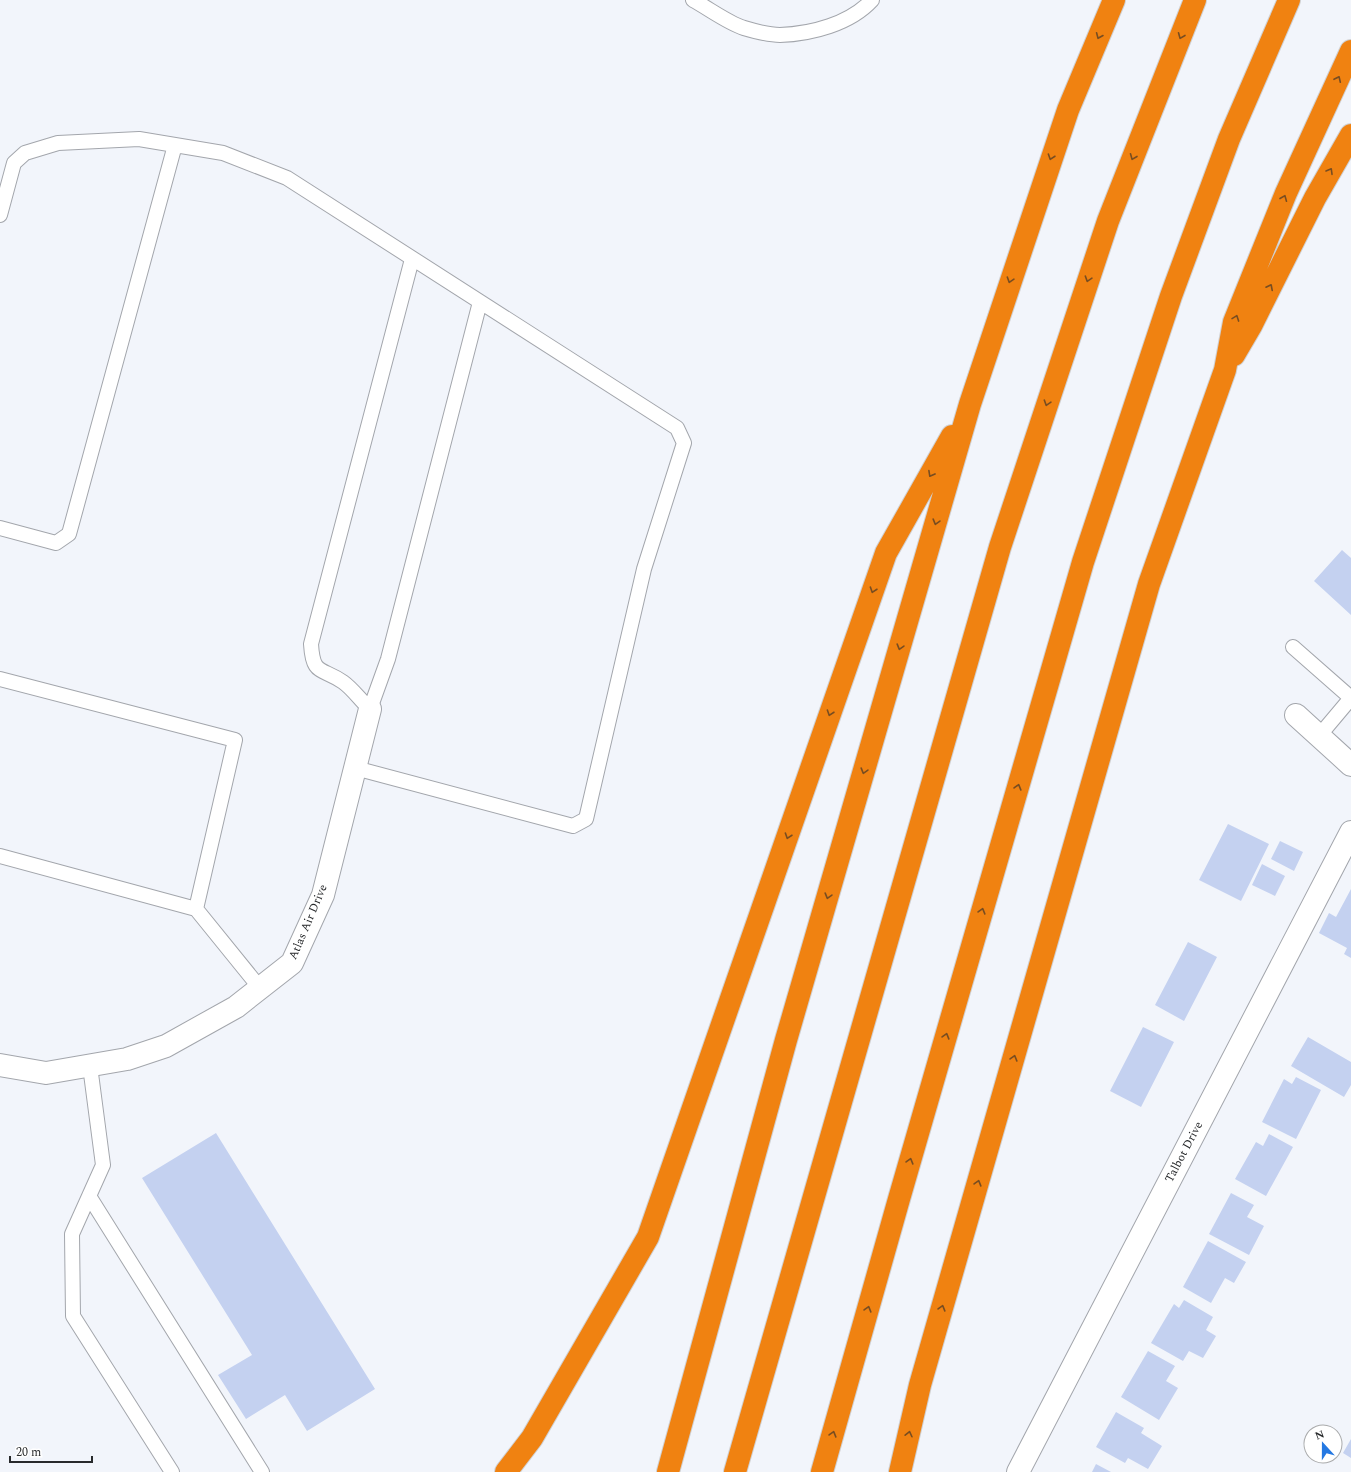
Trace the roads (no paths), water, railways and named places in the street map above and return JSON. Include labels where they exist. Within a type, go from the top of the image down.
[{"type":"highway","points":[[668,1472],[786,1040],[970,404],[1060,130],[1114,0]]},
{"type":"highway","points":[[735,1472],[1000,546],[1108,221],[1195,0]]},
{"type":"highway","points":[[822,1472],[899,1199],[1084,562],[1171,296],[1229,139],[1289,0]]},
{"type":"highway","points":[[900,1472],[920,1385],[1149,584],[1225,370],[1234,322],[1286,193],[1351,51]]},
{"type":"highway","points":[[1225,370],[1251,326],[1315,198],[1351,135]]},
{"type":"highway","points":[[506,1472],[532,1438],[648,1237],[886,553],[970,404]]},
{"type":"street","name":"Atlas Air Drive","points":[[0,1065],[46,1073],[127,1059],[166,1046],[236,1007],[292,963],[323,895],[370,709]]},
{"type":"street","points":[[1296,715],[1351,765]]},
{"type":"street","name":"Talbot Drive","points":[[1018,1472],[1351,832]]},
{"type":"lane","points":[[693,0],[742,28],[779,35],[812,30],[843,22],[872,0]]},
{"type":"lane","points":[[0,215],[14,163],[26,153],[58,143],[139,139],[224,154],[287,178],[678,428],[684,443],[644,569],[586,819],[573,826],[355,768]]},
{"type":"lane","points":[[0,528],[56,543],[69,534],[174,145]]},
{"type":"lane","points":[[412,259],[311,644],[312,659],[317,669],[343,682],[370,709],[388,659],[480,302]]},
{"type":"lane","points":[[1293,647],[1350,698],[1319,736]]},
{"type":"lane","points":[[0,679],[235,740],[196,909]]},
{"type":"lane","points":[[0,856],[196,909],[260,988]]},
{"type":"lane","points":[[90,1066],[103,1165],[72,1234],[73,1316],[172,1472]]},
{"type":"lane","points":[[89,1196],[262,1472]]}]
